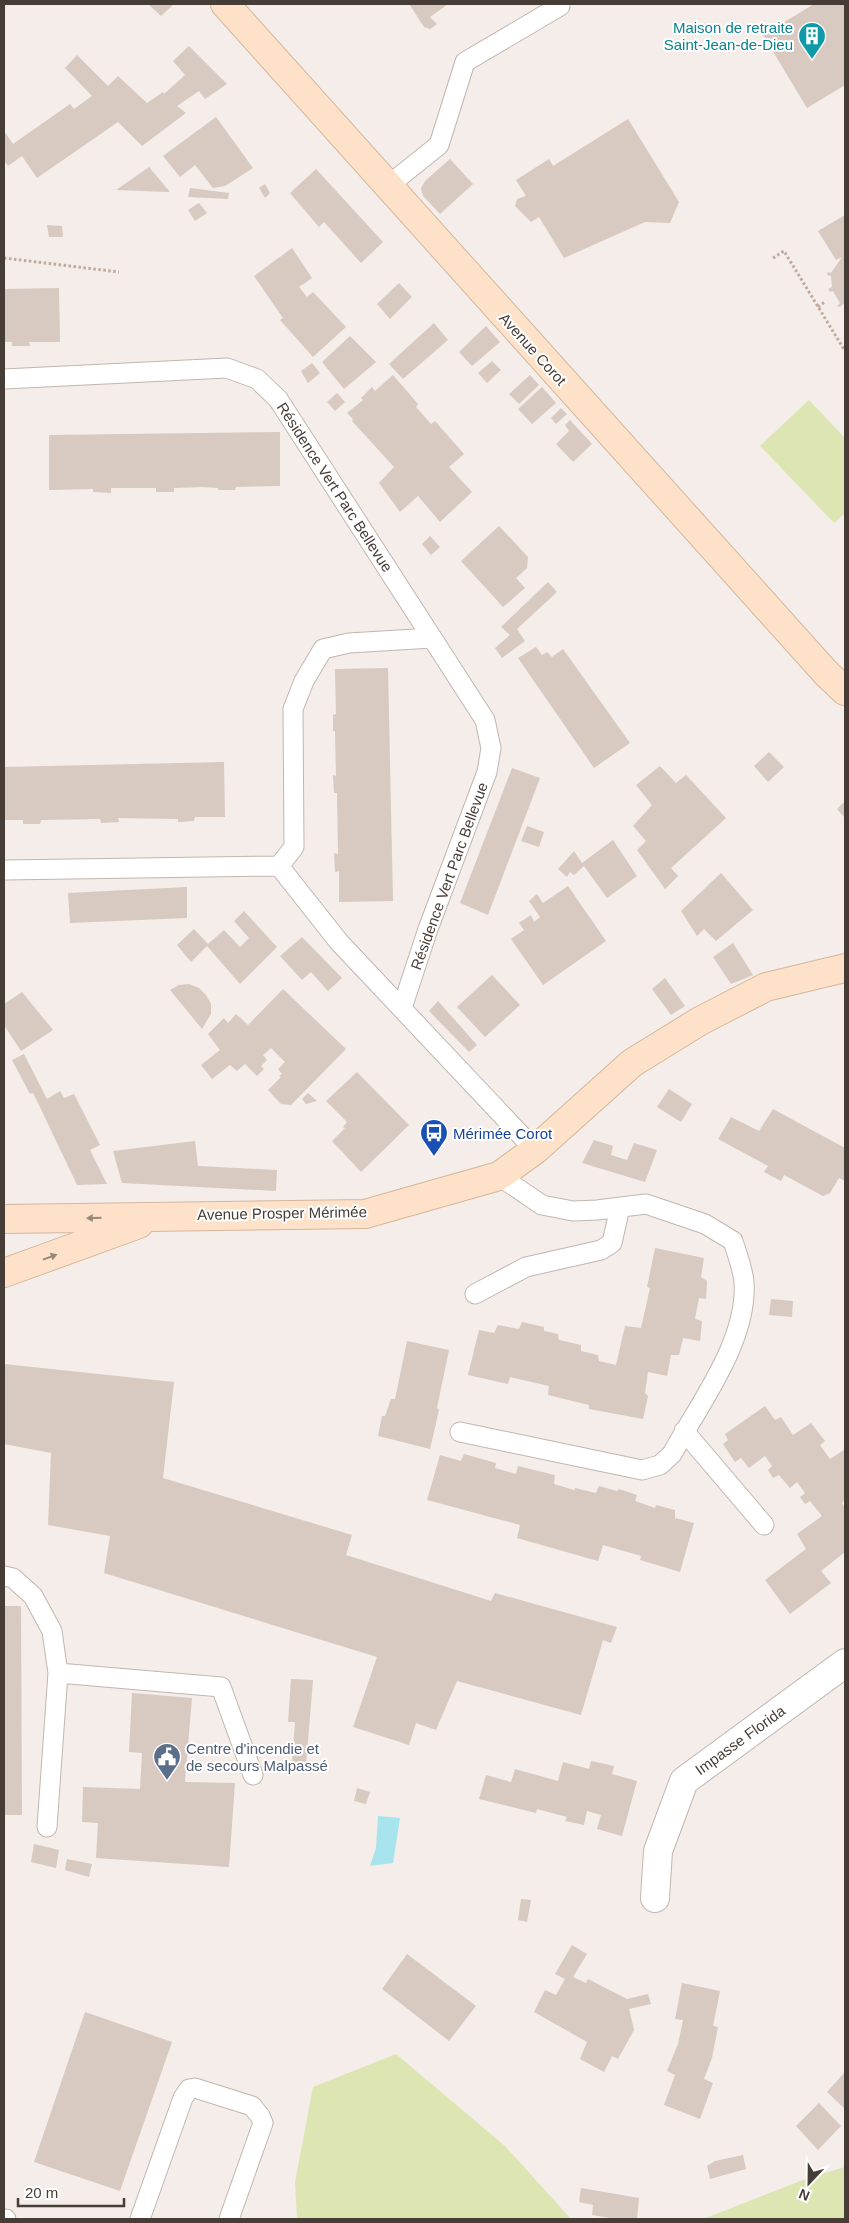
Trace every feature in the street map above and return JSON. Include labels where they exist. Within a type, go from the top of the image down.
[{"type":"street","name":"Avenue Corot","points":[[225,4],[819,666],[845,691]]},
{"type":"street","name":"Avenue Prosper Mérimée","points":[[4,1220],[365,1214],[499,1176],[535,1150],[632,1063],[700,1020],[766,987],[845,968]]},
{"type":"street","name":"Avenue Prosper Mérimée","points":[[4,1273],[160,1216]]},
{"type":"street","name":"Impasse Florida","points":[[655,1898],[658,1851],[684,1781],[845,1663]]},
{"type":"lane","points":[[389,185],[439,145],[465,62],[560,6]]},
{"type":"lane","name":"Résidence Vert Parc Bellevue","points":[[4,379],[227,368],[257,379],[278,399],[485,720],[490,748],[488,772],[428,929],[402,1008]]},
{"type":"lane","points":[[279,866],[294,847],[293,709],[304,681],[323,650],[350,643],[432,638]]},
{"type":"lane","points":[[4,870],[279,866]]},
{"type":"lane","points":[[279,866],[339,942],[535,1150]]},
{"type":"lane","points":[[460,1432],[642,1470],[660,1465],[672,1454],[726,1358],[741,1319],[744,1281],[733,1241],[705,1224],[646,1204],[573,1211],[542,1205],[499,1176]]},
{"type":"lane","points":[[475,1294],[526,1267],[601,1250],[612,1242],[620,1207]]},
{"type":"lane","points":[[684,1431],[764,1525]]},
{"type":"lane","points":[[4,1576],[13,1578],[33,1596],[52,1631],[58,1673],[47,1827]]},
{"type":"lane","points":[[58,1673],[221,1687],[253,1775]]},
{"type":"lane","points":[[140,2219],[183,2098],[189,2089],[196,2088],[252,2106],[263,2123],[229,2219]]},
{"type":"path","points":[[773,258],[784,251],[845,351]]},
{"type":"path","points":[[4,258],[119,272]]},
{"type":"path","points":[[818,307],[826,301]]},
{"type":"green space","points":[[809,400],[845,438],[845,513],[834,523],[760,446]]},
{"type":"green space","points":[[396,2054],[505,2146],[571,2219],[297,2219],[295,2182],[313,2087]]},
{"type":"green space","points":[[845,2167],[845,2219],[703,2219],[808,2178]]},
{"type":"water","points":[[378,1816],[400,1818],[393,1863],[370,1866],[376,1848]]},
{"type":"building","points":[[148,4],[174,4],[161,16]]},
{"type":"building","points":[[409,4],[448,4],[430,17],[437,24],[430,29],[424,27]]},
{"type":"building","name":"Maison de retraite Saint-Jean-de-Dieu","points":[[814,4],[845,4],[845,85],[807,108],[763,35]]},
{"type":"building","points":[[189,46],[227,84],[205,99],[199,91],[177,106],[186,113],[142,146],[118,122],[37,178],[22,156],[8,166],[4,160],[4,131],[13,144],[70,104],[74,109],[92,96],[65,68],[77,55],[108,86],[118,76],[147,103],[163,92],[164,94],[185,75],[173,61]]},
{"type":"building","points":[[216,117],[253,168],[225,186],[213,188],[195,165],[180,177],[163,156]]},
{"type":"building","points":[[628,119],[679,202],[670,223],[645,222],[564,258],[539,217],[531,222],[515,206],[517,199],[526,196],[516,180],[549,159],[553,166]]},
{"type":"building","points":[[450,159],[473,184],[440,214],[423,196],[421,188],[425,181]]},
{"type":"building","points":[[149,167],[170,192],[116,190]]},
{"type":"building","points":[[316,169],[383,242],[361,263],[324,222],[319,227],[290,193]]},
{"type":"building","points":[[265,184],[270,193],[265,198],[259,188]]},
{"type":"building","points":[[190,188],[229,193],[228,199],[188,197]]},
{"type":"building","points":[[199,203],[207,213],[195,221],[188,210]]},
{"type":"building","points":[[845,215],[845,306],[843,304],[840,307],[837,306],[840,303],[833,291],[830,292],[828,289],[832,287],[831,276],[827,275],[828,272],[831,273],[842,257],[836,260],[818,231]]},
{"type":"building","points":[[47,225],[62,226],[63,237],[49,237]]},
{"type":"building","points":[[292,248],[312,278],[299,287],[307,297],[313,292],[346,327],[313,357],[280,320],[283,318],[254,276]]},
{"type":"building","points":[[399,283],[412,297],[390,319],[377,304]]},
{"type":"building","points":[[59,288],[60,342],[29,342],[30,346],[12,346],[12,342],[4,342],[4,289]]},
{"type":"building","points":[[434,323],[448,340],[403,379],[389,364]]},
{"type":"building","points":[[486,326],[500,342],[472,366],[459,352]]},
{"type":"building","points":[[350,336],[376,362],[344,389],[322,362]]},
{"type":"building","points":[[492,361],[501,370],[487,383],[478,373]]},
{"type":"building","points":[[312,363],[320,373],[308,383],[301,371]]},
{"type":"building","points":[[393,375],[418,404],[416,407],[431,424],[435,421],[464,454],[449,467],[472,492],[440,522],[418,496],[400,512],[379,483],[394,467],[347,413],[363,400],[361,398],[372,387],[375,391]]},
{"type":"building","points":[[530,375],[539,385],[519,404],[509,394]]},
{"type":"building","points":[[542,387],[556,403],[532,424],[518,409]]},
{"type":"building","points":[[337,393],[345,402],[335,411],[327,402]]},
{"type":"building","points":[[561,408],[567,414],[556,424],[551,418]]},
{"type":"building","points":[[570,420],[592,444],[573,462],[556,444],[569,431],[565,425]]},
{"type":"building","points":[[280,432],[280,486],[236,487],[235,490],[218,490],[218,488],[202,487],[174,488],[174,492],[156,492],[156,488],[111,488],[111,493],[93,492],[93,489],[49,490],[49,435]]},
{"type":"building","points":[[499,526],[528,557],[527,568],[516,578],[525,588],[503,607],[461,561]]},
{"type":"building","points":[[430,536],[440,547],[431,555],[422,544]]},
{"type":"building","points":[[548,582],[557,592],[517,629],[525,641],[502,658],[495,648],[510,635],[501,627]]},
{"type":"building","points":[[536,647],[542,655],[547,652],[552,657],[563,649],[630,743],[594,768],[518,658]]},
{"type":"building","points":[[388,668],[393,901],[339,902],[339,871],[335,872],[334,853],[338,854],[337,793],[334,793],[333,775],[336,776],[335,731],[333,731],[333,715],[336,714],[335,669]]},
{"type":"building","points":[[769,752],[784,767],[768,782],[754,766]]},
{"type":"building","points":[[224,762],[225,817],[195,817],[194,821],[178,822],[178,819],[118,818],[119,822],[101,823],[100,819],[41,820],[40,824],[23,824],[23,820],[4,820],[4,767]]},
{"type":"building","points":[[660,766],[676,783],[686,775],[726,818],[671,868],[678,876],[665,889],[637,850],[646,841],[633,826],[652,805],[636,785]]},
{"type":"building","points":[[512,768],[540,778],[488,915],[460,903]]},
{"type":"building","points":[[845,801],[845,818],[837,809]]},
{"type":"building","points":[[527,826],[544,832],[539,847],[521,841]]},
{"type":"building","points":[[613,840],[637,876],[607,898],[584,866],[574,875],[570,872],[567,877],[558,869],[574,851],[582,863]]},
{"type":"building","points":[[721,873],[753,910],[716,941],[704,929],[697,936],[681,911]]},
{"type":"building","points":[[568,886],[606,941],[543,985],[511,939],[524,930],[519,923],[531,915],[534,922],[540,917],[529,901],[537,894],[543,903]]},
{"type":"building","points":[[187,887],[187,918],[70,923],[68,893]]},
{"type":"building","points":[[244,911],[277,947],[240,984],[207,946],[191,962],[177,945],[194,929],[208,944],[224,930],[240,947],[249,938],[234,921]]},
{"type":"building","points":[[302,937],[342,978],[328,991],[311,972],[302,980],[280,956]]},
{"type":"building","points":[[733,943],[753,975],[731,984],[713,957]]},
{"type":"building","points":[[492,975],[520,1005],[485,1037],[457,1007]]},
{"type":"building","points":[[665,978],[685,1006],[671,1015],[652,989]]},
{"type":"building","points":[[189,984],[199,988],[211,1004],[211,1014],[202,1029],[170,990],[179,985]]},
{"type":"building","points":[[283,989],[346,1049],[291,1105],[281,1104],[268,1090],[281,1077],[279,1076],[282,1074],[278,1069],[285,1062],[271,1048],[263,1055],[267,1060],[261,1066],[264,1069],[257,1076],[245,1064],[237,1071],[230,1065],[212,1079],[201,1065],[220,1050],[208,1034],[224,1018],[228,1023],[236,1014],[248,1025]]},
{"type":"building","points":[[22,992],[53,1030],[21,1051],[4,1025],[4,1004]]},
{"type":"building","points":[[438,1001],[477,1045],[469,1052],[429,1011]]},
{"type":"building","points":[[24,1054],[47,1099],[60,1091],[64,1098],[74,1094],[100,1145],[90,1150],[107,1184],[77,1185],[33,1093],[30,1094],[12,1060]]},
{"type":"building","points":[[357,1072],[409,1125],[361,1172],[332,1141],[345,1128],[343,1127],[347,1122],[326,1101]]},
{"type":"building","points":[[669,1089],[692,1104],[681,1122],[657,1107]]},
{"type":"building","points":[[308,1093],[317,1101],[306,1104],[302,1099]]},
{"type":"building","points":[[773,1109],[845,1148],[845,1181],[839,1178],[830,1193],[823,1196],[784,1175],[781,1181],[764,1172],[768,1166],[718,1139],[731,1117],[759,1131]]},
{"type":"building","points":[[594,1140],[613,1146],[611,1155],[627,1160],[634,1143],[657,1150],[645,1182],[582,1163]]},
{"type":"building","points":[[195,1141],[198,1166],[277,1170],[276,1191],[122,1183],[113,1151]]},
{"type":"building","points":[[655,1248],[704,1258],[701,1277],[707,1281],[706,1299],[699,1298],[695,1319],[702,1321],[700,1341],[683,1338],[679,1355],[671,1355],[667,1376],[648,1372],[645,1393],[648,1396],[643,1419],[589,1409],[589,1405],[548,1395],[549,1386],[510,1377],[508,1384],[468,1375],[479,1330],[494,1333],[498,1325],[519,1329],[522,1322],[544,1327],[544,1331],[558,1334],[559,1340],[581,1345],[581,1351],[598,1355],[599,1361],[616,1365],[625,1326],[641,1328],[650,1288],[647,1287]]},
{"type":"building","points":[[771,1299],[793,1301],[792,1317],[769,1315]]},
{"type":"building","points":[[407,1341],[449,1350],[430,1449],[378,1436],[382,1416],[385,1416],[391,1399],[395,1399]]},
{"type":"building","points":[[4,1364],[174,1382],[163,1478],[352,1535],[346,1555],[491,1601],[495,1593],[617,1627],[611,1643],[603,1640],[581,1715],[457,1681],[436,1730],[416,1723],[409,1745],[353,1727],[377,1657],[104,1573],[110,1536],[48,1525],[51,1453],[4,1444]]},
{"type":"building","points":[[765,1406],[775,1420],[781,1417],[793,1435],[811,1423],[825,1441],[820,1445],[830,1459],[844,1450],[845,1452],[845,1500],[842,1503],[845,1508],[845,1552],[821,1571],[831,1583],[790,1614],[765,1580],[806,1549],[797,1534],[822,1516],[810,1501],[805,1504],[800,1497],[805,1493],[797,1482],[790,1488],[779,1475],[773,1478],[768,1470],[772,1466],[765,1456],[749,1468],[741,1458],[735,1462],[723,1444],[728,1440],[725,1434]]},
{"type":"building","points":[[464,1454],[496,1463],[495,1468],[516,1474],[518,1466],[555,1475],[554,1484],[574,1490],[575,1488],[596,1493],[599,1486],[617,1491],[619,1489],[637,1495],[635,1501],[655,1508],[656,1505],[675,1510],[675,1518],[694,1523],[680,1572],[640,1560],[641,1556],[603,1545],[598,1561],[517,1538],[520,1525],[427,1500],[440,1455],[461,1461]]},
{"type":"building","points":[[4,1606],[21,1606],[22,1815],[4,1815]]},
{"type":"building","points":[[291,1679],[313,1680],[306,1765],[292,1764],[295,1722],[288,1722]]},
{"type":"building","points":[[132,1693],[192,1698],[185,1782],[235,1783],[229,1867],[96,1858],[98,1823],[82,1822],[83,1787],[140,1789],[142,1753],[129,1752]]},
{"type":"building","points":[[591,1761],[614,1766],[612,1774],[637,1781],[622,1836],[597,1829],[601,1815],[587,1811],[584,1825],[565,1821],[567,1817],[537,1809],[536,1813],[479,1799],[486,1775],[511,1782],[515,1769],[558,1781],[563,1762],[589,1769]]},
{"type":"building","points":[[357,1788],[370,1792],[366,1804],[354,1801]]},
{"type":"building","points":[[34,1844],[59,1850],[56,1868],[31,1862]]},
{"type":"building","points":[[67,1859],[92,1864],[89,1877],[65,1870]]},
{"type":"building","points":[[521,1899],[531,1900],[527,1922],[518,1920]]},
{"type":"building","points":[[572,1945],[587,1954],[573,1977],[586,1983],[588,1979],[627,1999],[648,1994],[651,2004],[629,2009],[634,2030],[618,2059],[612,2056],[604,2072],[580,2059],[587,2042],[534,2012],[545,1990],[556,1995],[565,1979],[555,1974]]},
{"type":"building","points":[[407,1954],[476,2006],[449,2041],[382,1989]]},
{"type":"building","points":[[682,1983],[720,1991],[713,2026],[718,2027],[712,2058],[704,2079],[713,2083],[700,2119],[664,2105],[675,2075],[667,2071],[678,2044],[683,2020],[675,2019]]},
{"type":"building","points":[[85,2012],[172,2042],[120,2191],[34,2162]]},
{"type":"building","points":[[845,2072],[845,2109],[827,2092]]},
{"type":"building","points":[[819,2103],[841,2126],[818,2150],[796,2126]]},
{"type":"building","points":[[743,2155],[746,2169],[710,2179],[707,2166],[715,2161]]},
{"type":"building","points":[[581,2188],[639,2198],[637,2219],[616,2219],[592,2215],[593,2205],[579,2202]]},
{"type":"place","name":"Maison de retraite Saint-Jean-de-Dieu","points":[[812,60]]},
{"type":"place","name":"Mérimée Corot","points":[[434,1157]]},
{"type":"place","name":"Centre d'incendie et de secours Malpassé","points":[[167,1781]]}]
